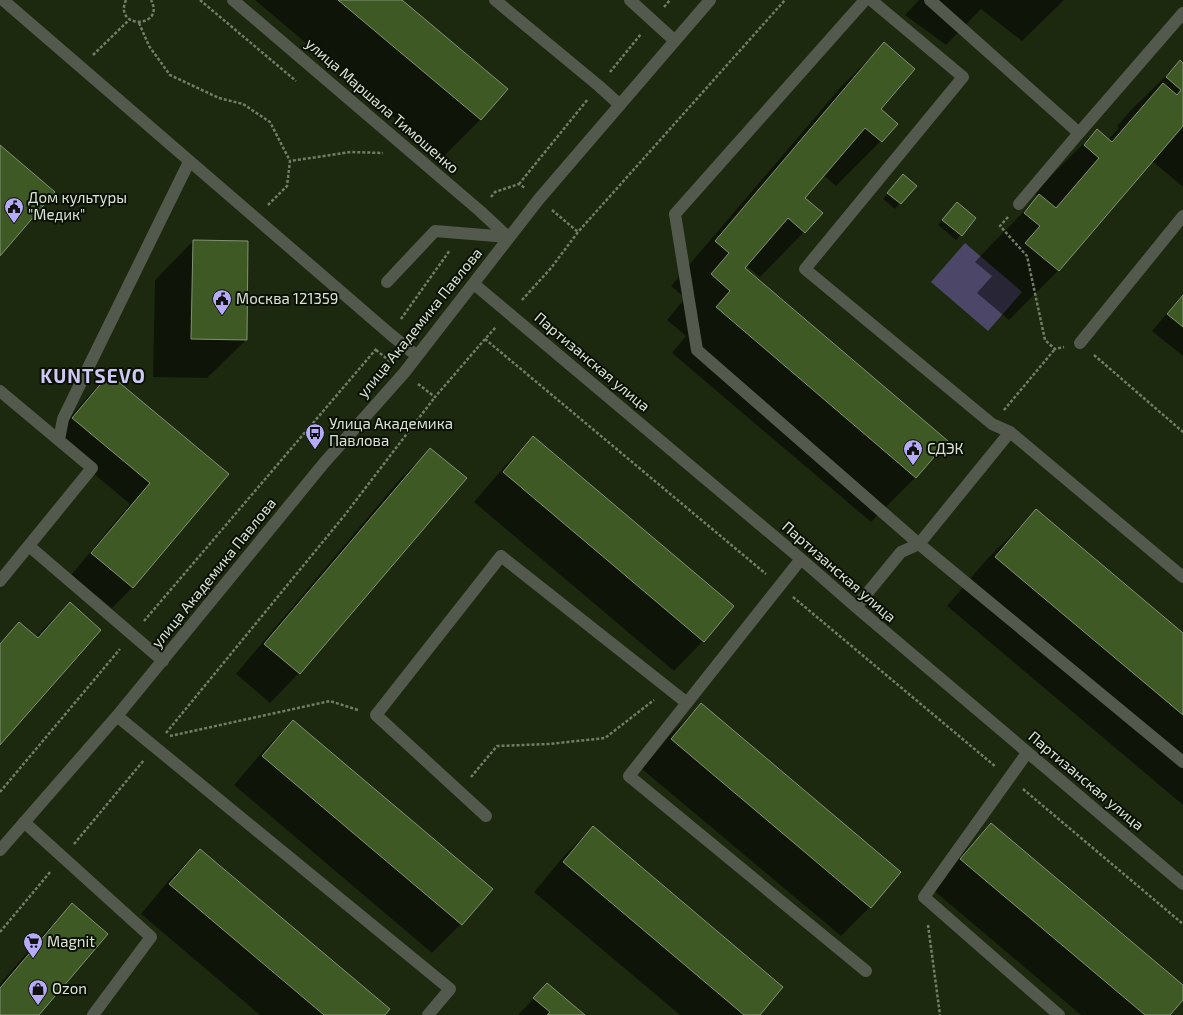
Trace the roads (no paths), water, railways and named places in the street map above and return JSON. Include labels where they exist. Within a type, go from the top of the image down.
[{"type":"street","points":[[3,0],[254,218],[417,356]]},
{"type":"street","name":"улица Маршала Тимошенко","points":[[234,0],[474,206],[508,237]]},
{"type":"street","points":[[495,0],[620,105]]},
{"type":"street","points":[[630,0],[675,41]]},
{"type":"street","name":"улица Академика Павлова","points":[[0,850],[117,716],[324,463],[404,372],[539,199],[710,0]]},
{"type":"street","points":[[865,0],[674,214],[697,350],[920,544],[1183,762]]},
{"type":"street","points":[[871,0],[963,77],[805,269],[992,424],[1010,432],[1183,577]]},
{"type":"street","points":[[930,0],[1079,133]]},
{"type":"street","points":[[1019,204],[1183,13]]},
{"type":"street","points":[[59,440],[63,419],[189,162]]},
{"type":"street","points":[[1080,343],[1183,216]]},
{"type":"street","points":[[387,282],[435,231],[508,237]]},
{"type":"street","name":"Партизанская улица","points":[[474,284],[1183,884]]},
{"type":"street","points":[[0,391],[92,468],[0,581]]},
{"type":"street","points":[[856,607],[901,552],[920,544],[1010,432]]},
{"type":"street","points":[[29,546],[163,660]]},
{"type":"street","points":[[486,816],[376,715],[502,556],[687,703]]},
{"type":"street","points":[[801,560],[629,776],[866,971]]},
{"type":"street","points":[[117,716],[450,989],[428,1015]]},
{"type":"street","points":[[1027,753],[924,897],[1059,1015]]},
{"type":"street","points":[[24,822],[151,937],[93,1015]]},
{"type":"place","name":"Дом культуры \"Медик\"","points":[[14,224]]},
{"type":"place","name":"Москва 121359","points":[[222,316]]},
{"type":"place","name":"Улица Академика Павлова","points":[[315,450]]},
{"type":"place","name":"СДЭК","points":[[913,466]]},
{"type":"place","name":"Magnit","points":[[33,959]]},
{"type":"place","name":"Ozon","points":[[38,1006]]},
{"type":"district","name":"KUNTSEVO","points":[[93,376]]}]
